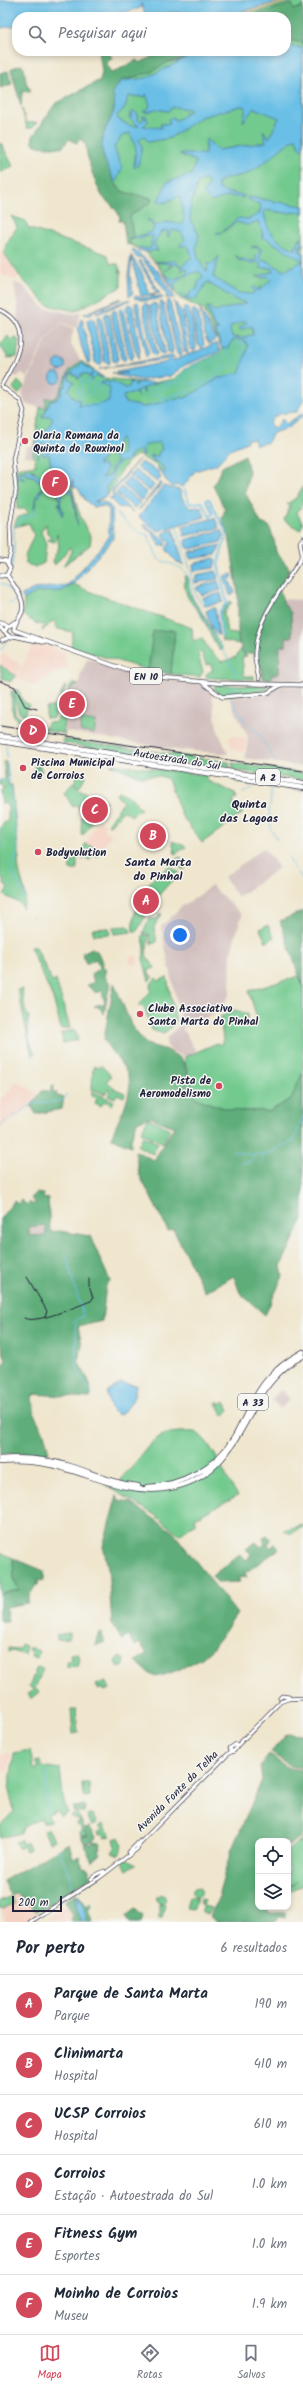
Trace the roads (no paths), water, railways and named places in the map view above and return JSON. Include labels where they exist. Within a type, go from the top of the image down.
[{"type":"highway","name":"Autoestrada do Sul","points":[[0,736],[232,774],[303,788]]},
{"type":"highway","name":"Autoestrada do Sul","points":[[0,741],[232,774],[303,782]]},
{"type":"highway","name":"A 33","points":[[213,1464],[233,1440],[267,1380],[282,1366],[303,1352]]},
{"type":"highway","name":"A 33","points":[[0,1459],[47,1461],[128,1488],[164,1489],[193,1480],[213,1464],[236,1441],[269,1382],[281,1370],[303,1356]]},
{"type":"highway","name":"A 33","points":[[0,1463],[50,1465],[94,1476]]},
{"type":"main road","points":[[0,310],[12,318],[18,332],[20,349],[15,362],[1,386],[20,400],[24,411],[12,459],[16,490],[10,526],[11,552],[8,563],[10,570],[7,575]]},
{"type":"main road","points":[[267,693],[270,688],[259,679],[255,653],[263,621],[272,603],[300,560],[302,553],[300,542],[303,538]]},
{"type":"main road","points":[[1,560],[9,558]]},
{"type":"main road","points":[[1,560],[8,563]]},
{"type":"main road","points":[[0,576],[7,575]]},
{"type":"main road","points":[[1,642],[11,636],[16,622],[22,613],[22,600],[7,575]]},
{"type":"main road","points":[[0,622],[9,626]]},
{"type":"main road","points":[[1,642],[9,626],[16,622]]},
{"type":"main road","name":"EN 10","points":[[9,626],[146,676],[216,683],[303,684]]},
{"type":"main road","points":[[0,627],[5,632]]},
{"type":"main road","name":"EN 10","points":[[5,632],[11,636],[28,638],[80,653]]},
{"type":"main road","points":[[255,684],[259,679]]},
{"type":"main road","name":"EN 10","points":[[202,682],[222,697],[267,693],[286,684]]},
{"type":"main road","points":[[212,690],[212,685],[216,683]]},
{"type":"main road","name":"Avenida Fonte da Telha","points":[[29,1922],[98,1876],[136,1846],[283,1699],[303,1697]]},
{"type":"water","points":[[0,0],[287,0],[239,12],[144,12],[141,3],[141,8],[126,12],[12,12],[12,27],[0,28]]},
{"type":"water","points":[[291,47],[303,48],[303,148],[300,149],[296,138],[267,161],[248,173],[226,178],[218,182],[218,188],[225,192],[245,196],[243,198],[229,196],[211,202],[203,194],[209,185],[206,179],[198,182],[190,208],[191,221],[199,235],[196,248],[199,261],[202,261],[201,264],[207,272],[207,263],[212,264],[219,256],[213,277],[238,293],[252,294],[255,291],[252,288],[256,287],[258,291],[261,286],[260,290],[271,280],[267,276],[263,279],[264,277],[256,277],[274,271],[272,268],[260,268],[261,265],[257,262],[251,264],[238,260],[236,255],[239,259],[256,260],[256,256],[260,252],[258,248],[251,247],[258,246],[262,251],[259,260],[267,261],[284,271],[303,261],[303,400],[297,412],[278,415],[272,419],[270,423],[272,428],[276,428],[282,419],[286,424],[303,413],[303,416],[288,428],[273,433],[268,442],[256,445],[254,439],[247,439],[247,442],[230,449],[217,464],[195,471],[183,487],[176,485],[174,487],[169,484],[156,465],[165,474],[163,467],[154,460],[153,462],[148,456],[152,455],[153,459],[153,456],[158,456],[159,451],[162,450],[160,442],[143,446],[144,455],[141,457],[141,452],[139,450],[132,453],[127,461],[120,462],[113,469],[113,478],[106,488],[107,495],[94,502],[103,502],[112,508],[112,540],[75,582],[62,591],[37,592],[24,599],[22,595],[34,589],[67,585],[109,537],[109,509],[103,506],[94,507],[86,501],[77,487],[74,487],[73,479],[72,486],[54,482],[49,455],[43,455],[40,449],[44,447],[48,453],[47,447],[43,444],[38,447],[39,458],[36,448],[37,439],[46,435],[40,436],[44,434],[53,419],[49,416],[42,418],[44,417],[41,415],[44,415],[50,401],[56,400],[62,393],[62,388],[65,386],[68,375],[83,362],[84,365],[104,378],[96,376],[91,381],[92,373],[89,378],[87,374],[81,374],[81,377],[77,379],[78,376],[73,375],[74,373],[70,374],[69,379],[74,382],[68,390],[76,400],[79,399],[79,406],[98,405],[109,401],[110,387],[100,383],[108,381],[109,384],[112,381],[125,388],[129,387],[131,381],[135,386],[137,385],[136,382],[157,383],[144,388],[144,394],[142,388],[136,391],[139,398],[135,393],[123,396],[125,403],[144,407],[181,397],[185,398],[216,380],[216,378],[223,378],[240,372],[248,346],[245,341],[237,339],[232,341],[227,349],[225,347],[222,349],[215,329],[219,330],[213,325],[207,307],[214,312],[247,303],[236,300],[207,282],[195,300],[184,298],[180,294],[189,297],[190,292],[197,289],[199,280],[203,277],[199,271],[182,277],[174,284],[175,291],[164,273],[173,280],[185,274],[188,270],[185,268],[181,271],[183,267],[174,264],[165,271],[172,264],[155,262],[174,261],[182,266],[192,257],[188,246],[179,246],[185,240],[181,232],[171,230],[168,237],[167,230],[161,232],[154,243],[158,252],[156,250],[147,252],[138,250],[140,247],[146,249],[152,247],[151,241],[154,236],[143,237],[141,240],[139,238],[129,239],[152,232],[154,228],[147,220],[150,220],[155,226],[166,222],[183,224],[184,217],[180,196],[163,203],[158,201],[167,182],[192,174],[196,161],[179,154],[205,154],[206,139],[218,150],[266,142],[263,130],[269,138],[279,118],[254,108],[243,122],[246,107],[241,106],[201,117],[170,138],[148,142],[144,136],[139,140],[142,146],[138,165],[134,168],[136,148],[130,133],[122,136],[114,147],[122,169],[115,183],[105,162],[103,153],[102,140],[114,108],[112,93],[121,81],[146,78],[188,57],[291,56]],"holes":[[[146,94],[150,105],[147,111],[143,111],[147,113],[155,109],[168,111],[173,107],[190,109],[189,112],[184,112],[185,115],[175,121],[173,117],[168,119],[170,124],[160,124],[162,128],[143,126],[148,122],[147,118],[145,119],[147,116],[142,116],[144,118],[142,121],[139,121],[137,117],[138,114],[133,111],[132,115],[128,113],[133,117],[129,116],[129,118],[139,126],[130,126],[118,119],[117,115],[125,108],[128,96],[145,97]],[[245,321],[247,323],[239,328],[240,330],[252,326],[253,335],[248,335],[246,338],[232,337],[230,331],[231,326]],[[121,438],[122,454],[117,456],[115,450],[118,445],[117,442]],[[107,455],[113,456],[117,462],[111,468],[110,475],[102,478],[107,470],[104,465],[98,465],[98,463],[103,461],[102,459]]]},
{"type":"water","points":[[248,197],[303,206],[303,212],[285,213],[264,210],[267,225],[273,235],[283,243],[296,250],[295,244],[298,247],[299,239],[303,238],[300,240],[303,243],[299,248],[302,246],[299,251],[303,252],[303,261],[265,238],[262,239],[263,235],[258,221],[248,225],[236,222],[219,235],[216,233],[222,232],[238,218],[249,219],[259,214],[261,205],[247,199]]},
{"type":"water","points":[[134,249],[158,271],[175,298],[166,298],[167,293],[141,257],[137,258],[132,250]]},
{"type":"water","points":[[131,255],[141,271],[149,292],[151,294],[157,292],[139,262],[140,260],[160,293],[141,296],[132,258],[130,275],[133,293],[129,297],[128,275]]},
{"type":"water","points":[[135,296],[143,298],[161,296],[163,298],[145,301],[134,298]]},
{"type":"water","points":[[122,299],[93,311],[91,315],[84,314]]},
{"type":"water","points":[[127,300],[130,300],[97,314],[96,312]]},
{"type":"water","points":[[168,300],[182,353],[180,356],[177,354],[166,304]]},
{"type":"water","points":[[161,301],[163,303],[173,349],[172,354],[168,352],[159,305]]},
{"type":"water","points":[[174,301],[182,313],[188,354],[184,351]]},
{"type":"water","points":[[138,302],[149,354],[146,357],[135,307],[135,303]]},
{"type":"water","points":[[145,303],[148,305],[157,354],[155,356],[152,353],[143,307]]},
{"type":"water","points":[[153,303],[156,304],[165,353],[163,354],[160,353],[150,306]]},
{"type":"water","points":[[129,304],[132,306],[140,350],[139,358],[135,350],[126,307]]},
{"type":"water","points":[[186,306],[190,313],[193,326],[196,348],[194,351],[191,349],[183,309]]},
{"type":"water","points":[[122,307],[134,356],[131,360],[129,358],[119,310]]},
{"type":"water","points":[[194,309],[198,314],[204,344],[202,348],[198,345],[192,311]]},
{"type":"water","points":[[200,309],[216,339],[209,344],[206,339]]},
{"type":"water","points":[[114,310],[116,311],[126,358],[124,361],[121,358],[111,314]]},
{"type":"water","points":[[106,313],[109,314],[118,359],[116,362],[113,361],[104,317]]},
{"type":"water","points":[[99,316],[101,317],[110,362],[109,364],[104,361],[97,319]]},
{"type":"water","points":[[82,318],[91,362],[88,364],[79,334]]},
{"type":"water","points":[[91,318],[94,320],[102,362],[99,366],[95,362],[87,321]]},
{"type":"water","points":[[217,343],[220,351],[185,365],[170,376],[142,380],[115,375],[127,373],[112,373],[167,362],[168,359],[99,369],[172,356],[175,357],[171,359],[173,361]]},
{"type":"water","points":[[58,360],[62,360],[64,361],[64,369],[58,370],[55,367],[55,363]]},
{"type":"water","points":[[54,373],[58,373],[60,374],[60,382],[54,383],[51,380],[51,376]]},
{"type":"water","points":[[139,459],[113,493],[133,512],[127,508],[118,507],[109,498],[113,499],[112,490]]},
{"type":"water","points":[[141,462],[158,471],[161,478],[157,482],[137,467]]},
{"type":"water","points":[[30,469],[48,483],[72,490],[78,526],[72,495],[68,490],[62,493],[60,505],[63,511],[62,516],[59,503],[58,505],[60,500],[57,491],[45,485],[36,499],[34,509],[35,500],[39,492],[38,491],[41,491],[44,484],[33,476],[21,473],[21,477],[24,479],[18,478],[17,473]]},
{"type":"water","points":[[135,470],[154,485],[150,491],[129,476]]},
{"type":"water","points":[[128,478],[146,492],[144,499],[141,500],[123,485]]},
{"type":"water","points":[[161,482],[161,485],[139,510],[139,509]]},
{"type":"water","points":[[163,486],[180,490],[182,498],[190,508],[201,507],[205,517],[158,531],[139,517]]},
{"type":"water","points":[[121,487],[140,502],[136,509],[116,494]]},
{"type":"water","points":[[215,518],[219,528],[184,536],[183,526]]},
{"type":"water","points":[[144,524],[165,540],[166,545],[160,546],[152,532],[145,528]]},
{"type":"water","points":[[173,529],[184,565],[177,562],[166,549],[170,543],[162,534]]},
{"type":"water","points":[[221,530],[224,535],[221,542],[190,549],[187,547],[185,540]]},
{"type":"water","points":[[221,545],[216,555],[191,559],[189,552]]},
{"type":"water","points":[[214,558],[216,559],[214,568],[194,571],[193,564]]},
{"type":"water","points":[[216,571],[218,579],[195,583],[196,575]]},
{"type":"water","points":[[232,574],[232,578],[229,579],[235,593],[230,595],[224,576]]},
{"type":"water","points":[[218,581],[221,590],[202,595],[196,589],[197,587]]},
{"type":"water","points":[[221,593],[223,602],[205,606],[202,598]]},
{"type":"water","points":[[214,607],[219,636],[212,628],[206,611]]},
{"type":"water","points":[[121,1383],[136,1385],[131,1402],[119,1415],[112,1411],[107,1396],[108,1391]]},
{"type":"water","points":[[78,1896],[85,1909],[86,1922],[83,1922],[77,1912],[76,1897]]},
{"type":"waterway","points":[[151,405],[168,396],[199,387],[216,378],[219,375],[217,372],[221,369],[239,341]]},
{"type":"waterway","points":[[232,342],[244,343],[245,341]]},
{"type":"waterway","points":[[221,370],[224,372],[243,342]]},
{"type":"waterway","points":[[244,343],[242,357],[245,361]]},
{"type":"waterway","points":[[145,400],[159,383],[175,382],[185,369],[229,348],[211,377],[213,379],[216,378]]},
{"type":"waterway","points":[[230,370],[245,350]]},
{"type":"waterway","points":[[204,383],[203,381],[220,355]]},
{"type":"waterway","points":[[197,384],[214,358]]},
{"type":"waterway","points":[[193,384],[208,359]]},
{"type":"waterway","points":[[236,369],[244,361]]},
{"type":"waterway","points":[[187,388],[201,362]]},
{"type":"waterway","points":[[183,390],[182,386],[196,364]]},
{"type":"waterway","points":[[177,387],[191,366]]},
{"type":"waterway","points":[[220,375],[223,377],[238,373]]},
{"type":"waterway","points":[[84,384],[88,376]]},
{"type":"waterway","points":[[81,377],[83,396],[80,405],[99,404],[108,400],[109,388]]},
{"type":"waterway","points":[[87,383],[89,378]]},
{"type":"waterway","points":[[95,398],[102,378]]},
{"type":"waterway","points":[[189,384],[199,385],[211,379]]},
{"type":"waterway","points":[[86,393],[91,381]]},
{"type":"waterway","points":[[92,381],[98,386]]},
{"type":"waterway","points":[[165,390],[170,382]]},
{"type":"waterway","points":[[171,389],[175,382]]},
{"type":"waterway","points":[[153,399],[165,383]]},
{"type":"waterway","points":[[89,398],[95,384]]},
{"type":"waterway","points":[[101,398],[105,385]]},
{"type":"waterway","points":[[142,397],[150,386]]},
{"type":"waterway","points":[[78,387],[79,399]]},
{"type":"waterway","points":[[137,395],[140,390]]},
{"type":"waterway","points":[[161,402],[161,400],[183,393],[192,394]]},
{"type":"waterway","points":[[157,394],[160,394],[161,397]]},
{"type":"waterway","points":[[184,489],[190,504],[202,502],[210,517],[213,513],[206,500],[209,499],[227,533],[218,564],[227,603],[219,612],[222,636]]},
{"type":"waterway","points":[[11,571],[14,552],[14,527],[24,517],[33,516],[34,509]]},
{"type":"waterway","points":[[112,510],[138,532],[148,535],[158,559],[175,565],[186,573],[189,579],[191,597],[236,672],[236,677]]},
{"type":"waterway","points":[[176,525],[192,575],[193,590],[203,607]]},
{"type":"waterway","points":[[0,584],[5,585],[18,600]]},
{"type":"waterway","points":[[9,604],[21,598]]},
{"type":"waterway","points":[[0,651],[7,640]]},
{"type":"waterway","points":[[231,694],[235,686]]},
{"type":"waterway","points":[[231,699],[247,725],[259,733],[272,757]]},
{"type":"waterway","points":[[6,745],[7,757]]},
{"type":"waterway","points":[[7,762],[18,851],[12,870],[25,898]]},
{"type":"waterway","points":[[0,780],[9,781]]},
{"type":"waterway","points":[[254,785],[272,786]]},
{"type":"waterway","points":[[243,793],[252,788]]},
{"type":"waterway","points":[[270,806],[271,791]]},
{"type":"waterway","points":[[269,809],[271,829]]},
{"type":"waterway","points":[[272,831],[277,840]]},
{"type":"waterway","points":[[288,857],[295,869]]},
{"type":"waterway","points":[[297,871],[303,880]]},
{"type":"waterway","points":[[50,1102],[62,1101]]},
{"type":"waterway","points":[[0,1126],[33,1104],[48,1102]]},
{"type":"waterway","points":[[232,1151],[254,1155],[271,1153],[277,1148],[294,1141],[303,1116]]},
{"type":"waterway","points":[[261,1165],[264,1154]]},
{"type":"waterway","points":[[241,1163],[249,1162],[255,1155]]},
{"type":"waterway","points":[[65,1252],[83,1316],[75,1321],[78,1371],[92,1396]]},
{"type":"waterway","points":[[47,1814],[46,1785],[49,1770]]},
{"type":"waterway","points":[[59,1849],[74,1889]]},
{"type":"tram line","points":[[0,681],[15,687],[25,706],[37,709]]},
{"type":"railway","points":[[0,726],[303,771]]},
{"type":"railway","points":[[27,1277],[47,1311],[45,1317]]},
{"type":"railway","points":[[24,1318],[37,1319],[46,1317],[91,1301],[93,1298],[89,1286],[89,1279]]},
{"type":"place","name":"Olaria Romana da Quinta do Rouxinol","points":[[25,441]]},
{"type":"place","name":"Moinho de Corroios","points":[[55,483]]},
{"type":"place","name":"Fitness Gym","points":[[72,704]]},
{"type":"place","name":"Corroios","points":[[33,731]]},
{"type":"place","name":"Piscina Municipal de Corroios","points":[[23,768]]},
{"type":"place","name":"UCSP Corroios","points":[[95,810]]},
{"type":"place","name":"Clinimarta","points":[[153,836]]},
{"type":"place","name":"Bodyvolution","points":[[38,852]]},
{"type":"place","name":"Parque de Santa Marta","points":[[146,901]]},
{"type":"place","name":"Clube Associativo Santa Marta do Pinhal","points":[[140,1014]]},
{"type":"place","name":"Pista de Aeromodelismo","points":[[219,1086]]},
{"type":"district","name":"Quinta das Lagoas","points":[[249,811]]},
{"type":"district","name":"Santa Marta do Pinhal","points":[[158,869]]}]
